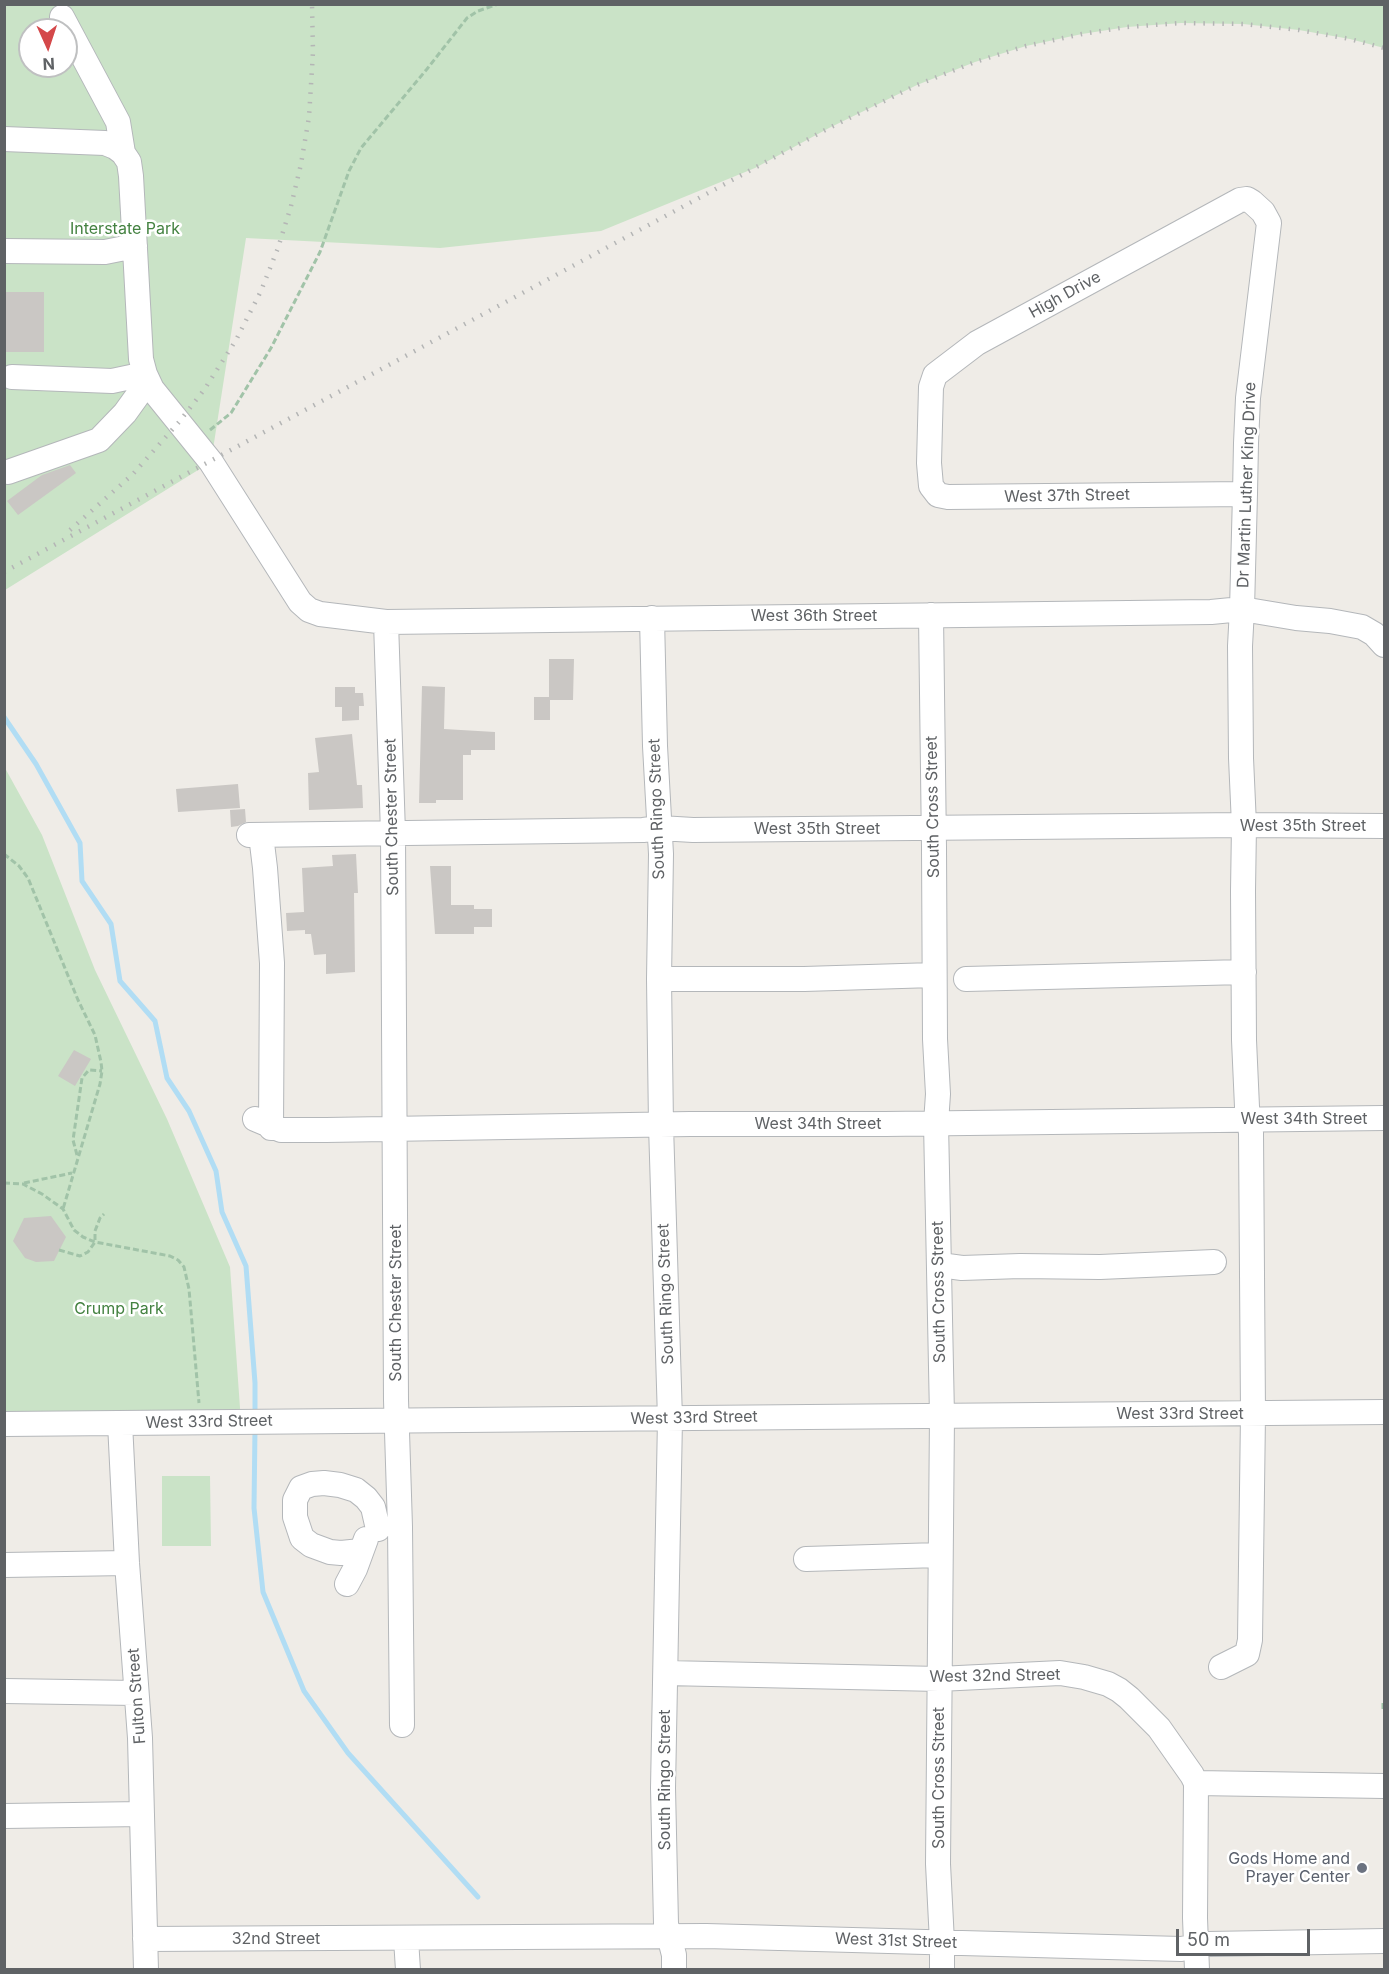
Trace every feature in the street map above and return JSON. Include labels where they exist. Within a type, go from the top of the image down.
[{"type":"street","points":[[62,17],[117,122],[123,153]]},
{"type":"street","points":[[4,139],[105,143],[123,153],[129,162],[131,176],[141,358],[146,378],[152,389],[211,462],[300,602],[309,610],[321,615],[386,622]]},
{"type":"street","name":"High Drive","points":[[928,448],[930,387],[935,375],[952,360],[978,343],[1240,200],[1247,199],[1263,213]]},
{"type":"street","name":"Dr Martin Luther King Drive","points":[[1263,213],[1269,223],[1248,398],[1242,609],[1362,627],[1374,634],[1384,645]]},
{"type":"street","points":[[4,251],[105,252],[135,246]]},
{"type":"street","points":[[12,378],[112,381],[146,378]]},
{"type":"street","points":[[8,472],[99,440],[125,413],[146,378]]},
{"type":"street","name":"West 37th Street","points":[[928,448],[931,486],[938,495],[948,497],[1245,494]]},
{"type":"street","points":[[1221,1667],[1247,1654],[1250,1640],[1253,1414],[1249,1119],[1244,1040],[1244,825],[1240,646],[1242,609]]},
{"type":"street","name":"West 36th Street","points":[[386,622],[1211,612],[1242,609]]},
{"type":"street","name":"South Cross Street","points":[[931,615],[934,1039],[938,1094],[936,1123],[942,1416],[938,1864],[942,1970]]},
{"type":"street","name":"South Ringo Street","points":[[652,618],[655,746],[660,828],[661,1125],[670,1419],[663,1788],[666,1924],[674,1955],[674,1970]]},
{"type":"street","name":"South Chester Street","points":[[386,622],[393,833],[397,1421],[389,1528],[402,1725]]},
{"type":"street","name":"West 35th Street","points":[[263,1124],[272,963],[265,868],[255,836],[660,828],[693,830],[1244,825],[1384,826]]},
{"type":"street","points":[[966,979],[1244,972]]},
{"type":"street","points":[[659,979],[804,979],[934,975]]},
{"type":"street","name":"West 34th Street","points":[[263,1124],[281,1130],[396,1130],[1384,1118]]},
{"type":"street","points":[[940,1265],[962,1268],[1020,1266],[1100,1268],[1214,1262]]},
{"type":"street","name":"West 33rd Street","points":[[4,1424],[1384,1412]]},
{"type":"street","name":"Fulton Street","points":[[120,1423],[127,1563],[140,1738],[146,1970]]},
{"type":"street","points":[[347,1584],[355,1569],[365,1540],[375,1530],[389,1528],[373,1507],[356,1491],[340,1485],[324,1483],[301,1488],[295,1500],[295,1517],[302,1538],[311,1545],[330,1551],[361,1551]]},
{"type":"street","points":[[806,1559],[939,1555]]},
{"type":"street","points":[[4,1565],[127,1563]]},
{"type":"street","name":"West 32nd Street","points":[[666,1673],[939,1679],[1060,1674],[1084,1677],[1108,1684],[1129,1698],[1159,1728],[1196,1783]]},
{"type":"street","points":[[4,1691],[136,1693]]},
{"type":"street","points":[[1196,1958],[1196,1783],[1384,1786]]},
{"type":"street","points":[[4,1816],[142,1814]]},
{"type":"street","name":"West 31st Street","points":[[406,1939],[669,1936],[942,1942],[1181,1949],[1196,1958],[1208,1944],[1384,1941]]},
{"type":"street","name":"32nd Street","points":[[145,1939],[406,1939]]},
{"type":"street","points":[[406,1939],[408,1970]]},
{"type":"path","points":[[193,440],[213,428],[231,413],[272,348],[320,252],[349,171],[361,148],[428,69],[467,18],[478,11],[498,4]]},
{"type":"path","points":[[4,854],[11,857],[28,878],[94,1035],[102,1071],[63,1209]]},
{"type":"path","points":[[77,1155],[73,1140],[82,1078],[89,1070],[102,1071]]},
{"type":"path","points":[[4,1183],[23,1184],[72,1173]]},
{"type":"path","points":[[23,1184],[63,1209],[74,1230],[83,1237],[95,1242],[170,1256],[184,1267],[189,1289],[199,1405]]},
{"type":"path","points":[[60,1250],[80,1256],[88,1252],[95,1242],[98,1223],[104,1214]]},
{"type":"path","points":[[1383,1702],[1383,1709]]},
{"type":"green space","name":"Interstate Park","points":[[5,5],[1384,5],[1384,48],[1299,30],[1243,24],[1181,23],[1127,27],[1026,46],[975,62],[917,85],[829,128],[755,168],[601,231],[440,248],[246,238],[211,462],[5,590]]},
{"type":"green space","name":"Crump Park","points":[[5,768],[42,835],[95,970],[167,1119],[230,1267],[241,1422],[5,1423]]},
{"type":"green space","points":[[162,1476],[210,1476],[211,1546],[162,1546]]},
{"type":"building","points":[[4,292],[44,292],[44,352],[4,352]]},
{"type":"building","points":[[70,465],[76,473],[18,515],[7,501],[42,475]]},
{"type":"building","points":[[549,659],[574,659],[573,700],[550,700],[550,720],[534,720],[534,697],[549,697]]},
{"type":"building","points":[[422,686],[445,687],[444,729],[495,732],[495,750],[471,750],[471,755],[463,755],[463,800],[436,800],[436,803],[419,803]]},
{"type":"building","points":[[335,687],[355,687],[355,693],[363,693],[364,706],[359,706],[359,720],[342,721],[342,707],[335,707]]},
{"type":"building","points":[[352,734],[357,785],[362,785],[363,808],[309,810],[308,773],[319,772],[315,738]]},
{"type":"building","points":[[238,784],[240,808],[178,812],[176,789]]},
{"type":"building","points":[[245,809],[246,822],[231,827],[230,810]]},
{"type":"building","points":[[356,854],[358,893],[354,893],[355,972],[326,974],[326,954],[314,955],[311,934],[305,934],[305,930],[287,931],[286,913],[304,912],[302,868],[333,866],[332,855]]},
{"type":"building","points":[[430,866],[451,866],[451,905],[474,905],[474,909],[492,909],[492,927],[474,927],[474,934],[435,934]]},
{"type":"building","points":[[74,1050],[91,1059],[75,1086],[58,1076]]},
{"type":"building","points":[[51,1216],[66,1237],[54,1261],[36,1262],[25,1258],[13,1241],[24,1218]]},
{"type":"waterway","points":[[4,717],[36,764],[80,843],[82,881],[111,924],[120,981],[155,1021],[167,1078],[189,1111],[216,1171],[222,1212],[246,1266],[255,1383],[255,1416]]},
{"type":"waterway","points":[[255,1428],[254,1508],[263,1592],[304,1691],[348,1753],[478,1897]]},
{"type":"railway","points":[[70,530],[133,474],[179,422],[204,390],[236,340],[261,291],[278,248],[301,164],[309,117],[313,52],[312,4]]},
{"type":"railway","points":[[4,572],[829,128],[917,85],[975,62],[1026,46],[1082,34],[1127,27],[1181,23],[1243,24],[1299,30],[1384,48]]},
{"type":"place","name":"Gods Home and Prayer Center","points":[[1362,1868]]}]
